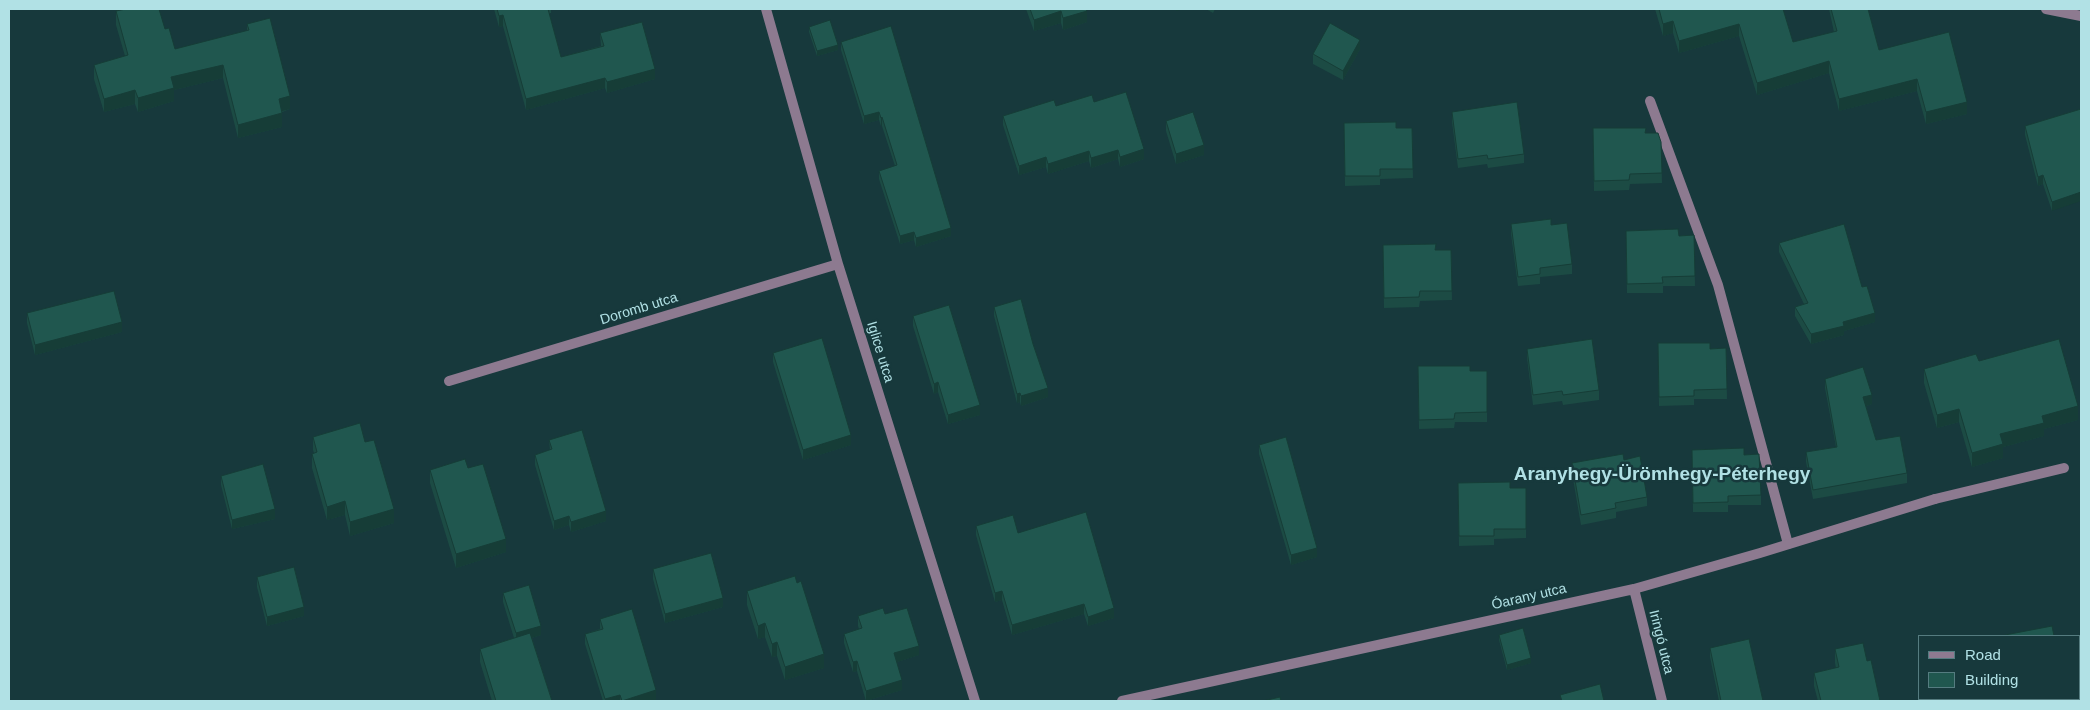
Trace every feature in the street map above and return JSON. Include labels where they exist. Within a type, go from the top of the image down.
[{"type":"street","name":"Iglice utca","points":[[766,9],[838,264],[975,701]]},
{"type":"street","points":[[2046,9],[2081,16]]},
{"type":"street","points":[[1650,101],[1718,285],[1788,544]]},
{"type":"street","name":"Doromb utca","points":[[449,381],[838,264]]},
{"type":"street","name":"Óarany utca","points":[[1122,701],[1634,589],[1935,499],[2064,468]]},
{"type":"street","name":"Iringó utca","points":[[1634,589],[1662,701]]},
{"type":"building","points":[[126,9],[159,9],[165,29],[169,28],[175,49],[249,30],[247,24],[270,18],[290,96],[279,99],[282,113],[238,125],[223,65],[171,77],[174,88],[138,98],[135,90],[104,99],[94,65],[128,55],[116,11]]},
{"type":"building","points":[[497,9],[548,9],[561,57],[604,46],[600,33],[642,22],[655,69],[607,82],[605,78],[526,99],[503,15],[499,16]]},
{"type":"building","points":[[1030,9],[1086,9],[1087,11],[1063,18],[1061,11],[1034,20]]},
{"type":"building","points":[[1659,9],[1783,9],[1793,42],[1837,31],[1831,9],[1868,9],[1879,50],[1949,32],[1967,102],[1926,112],[1917,79],[1839,99],[1829,61],[1757,83],[1739,24],[1679,41],[1673,21],[1663,24]]},
{"type":"building","points":[[830,20],[838,45],[817,51],[809,27]]},
{"type":"building","points":[[1330,23],[1360,40],[1343,71],[1313,54]]},
{"type":"building","points":[[891,26],[951,228],[916,238],[914,232],[900,236],[879,171],[897,165],[879,112],[864,116],[841,42]]},
{"type":"building","points":[[1126,92],[1144,149],[1120,157],[1118,150],[1091,158],[1089,151],[1048,164],[1046,157],[1019,166],[1003,116],[1054,100],[1056,106],[1092,95],[1094,102]]},
{"type":"building","points":[[1517,102],[1524,154],[1488,159],[1487,155],[1458,159],[1452,112]]},
{"type":"building","points":[[2081,109],[2081,192],[2052,202],[2043,175],[2038,177],[2025,126]]},
{"type":"building","points":[[1193,112],[1204,145],[1176,154],[1166,121]]},
{"type":"building","points":[[1396,122],[1396,128],[1412,128],[1413,169],[1380,169],[1380,176],[1345,176],[1344,123]]},
{"type":"building","points":[[1593,128],[1646,128],[1645,133],[1658,133],[1661,142],[1662,173],[1630,174],[1629,180],[1594,181]]},
{"type":"building","points":[[1551,219],[1551,225],[1567,223],[1572,264],[1540,268],[1540,274],[1518,277],[1511,224]]},
{"type":"building","points":[[1844,224],[1862,287],[1867,286],[1875,313],[1843,322],[1844,326],[1811,334],[1795,307],[1808,303],[1779,243]]},
{"type":"building","points":[[1678,229],[1679,236],[1694,235],[1695,276],[1662,277],[1663,283],[1627,284],[1626,231]]},
{"type":"building","points":[[1436,244],[1435,250],[1451,250],[1452,291],[1420,291],[1419,297],[1384,298],[1383,245]]},
{"type":"building","points":[[114,291],[122,322],[35,345],[27,313]]},
{"type":"building","points":[[1021,299],[1033,344],[1048,388],[1021,396],[1020,393],[1017,394],[994,307]]},
{"type":"building","points":[[949,305],[980,405],[948,415],[938,382],[934,384],[913,316]]},
{"type":"building","points":[[822,338],[851,435],[803,450],[773,353]]},
{"type":"building","points":[[1592,339],[1599,390],[1563,395],[1562,391],[1533,395],[1527,349]]},
{"type":"building","points":[[2059,339],[2078,406],[2042,416],[2044,423],[2000,434],[2003,444],[1972,453],[1959,409],[1937,415],[1924,369],[1976,354],[1979,361]]},
{"type":"building","points":[[1658,343],[1710,343],[1710,349],[1726,348],[1727,389],[1694,390],[1694,396],[1659,397]]},
{"type":"building","points":[[1418,366],[1470,366],[1470,371],[1487,371],[1487,412],[1455,413],[1454,419],[1419,420]]},
{"type":"building","points":[[1863,367],[1872,395],[1863,397],[1876,440],[1900,436],[1907,473],[1813,490],[1806,452],[1837,447],[1825,379]]},
{"type":"building","points":[[360,423],[365,442],[374,440],[394,509],[350,522],[345,501],[327,507],[312,454],[317,452],[313,437]]},
{"type":"building","points":[[582,430],[606,511],[571,522],[569,516],[554,521],[535,455],[552,449],[549,440]]},
{"type":"building","points":[[1286,437],[1317,548],[1291,555],[1259,445]]},
{"type":"building","points":[[1744,448],[1744,455],[1759,454],[1761,495],[1728,496],[1728,502],[1693,503],[1692,450]]},
{"type":"building","points":[[1623,454],[1624,460],[1640,456],[1647,497],[1615,503],[1616,508],[1581,515],[1572,463]]},
{"type":"building","points":[[465,459],[468,468],[483,464],[506,539],[456,554],[430,470]]},
{"type":"building","points":[[263,464],[275,509],[232,520],[221,476]]},
{"type":"building","points":[[1510,482],[1510,488],[1526,488],[1526,529],[1494,529],[1494,536],[1459,536],[1458,483]]},
{"type":"building","points":[[1086,512],[1114,608],[1088,617],[1084,604],[1012,625],[1002,591],[995,593],[976,526],[1013,515],[1018,533]]},
{"type":"building","points":[[711,553],[723,598],[665,614],[653,569]]},
{"type":"building","points":[[294,567],[304,607],[267,617],[257,577]]},
{"type":"building","points":[[795,576],[797,583],[801,581],[824,654],[785,667],[777,642],[772,644],[765,623],[758,626],[747,591]]},
{"type":"building","points":[[529,585],[541,626],[516,633],[503,593]]},
{"type":"building","points":[[883,608],[885,614],[907,608],[919,646],[894,653],[902,680],[866,691],[857,661],[853,662],[844,634],[862,628],[858,616]]},
{"type":"building","points":[[632,609],[656,690],[622,701],[620,695],[605,699],[585,634],[603,629],[600,619]]},
{"type":"building","points":[[2052,626],[2054,635],[2005,635]]},
{"type":"building","points":[[1523,628],[1531,658],[1507,665],[1499,635]]},
{"type":"building","points":[[530,633],[552,701],[496,701],[480,649]]},
{"type":"building","points":[[1749,639],[1763,701],[1721,701],[1710,648]]},
{"type":"building","points":[[1863,643],[1867,661],[1871,660],[1880,701],[1821,701],[1814,673],[1839,667],[1835,649]]},
{"type":"building","points":[[1600,684],[1604,701],[1562,701],[1560,695]]},
{"type":"building","points":[[1280,697],[1281,701],[1263,701]]},
{"type":"district","name":"Aranyhegy-Ürömhegy-Péterhegy","points":[[1662,475]]}]
